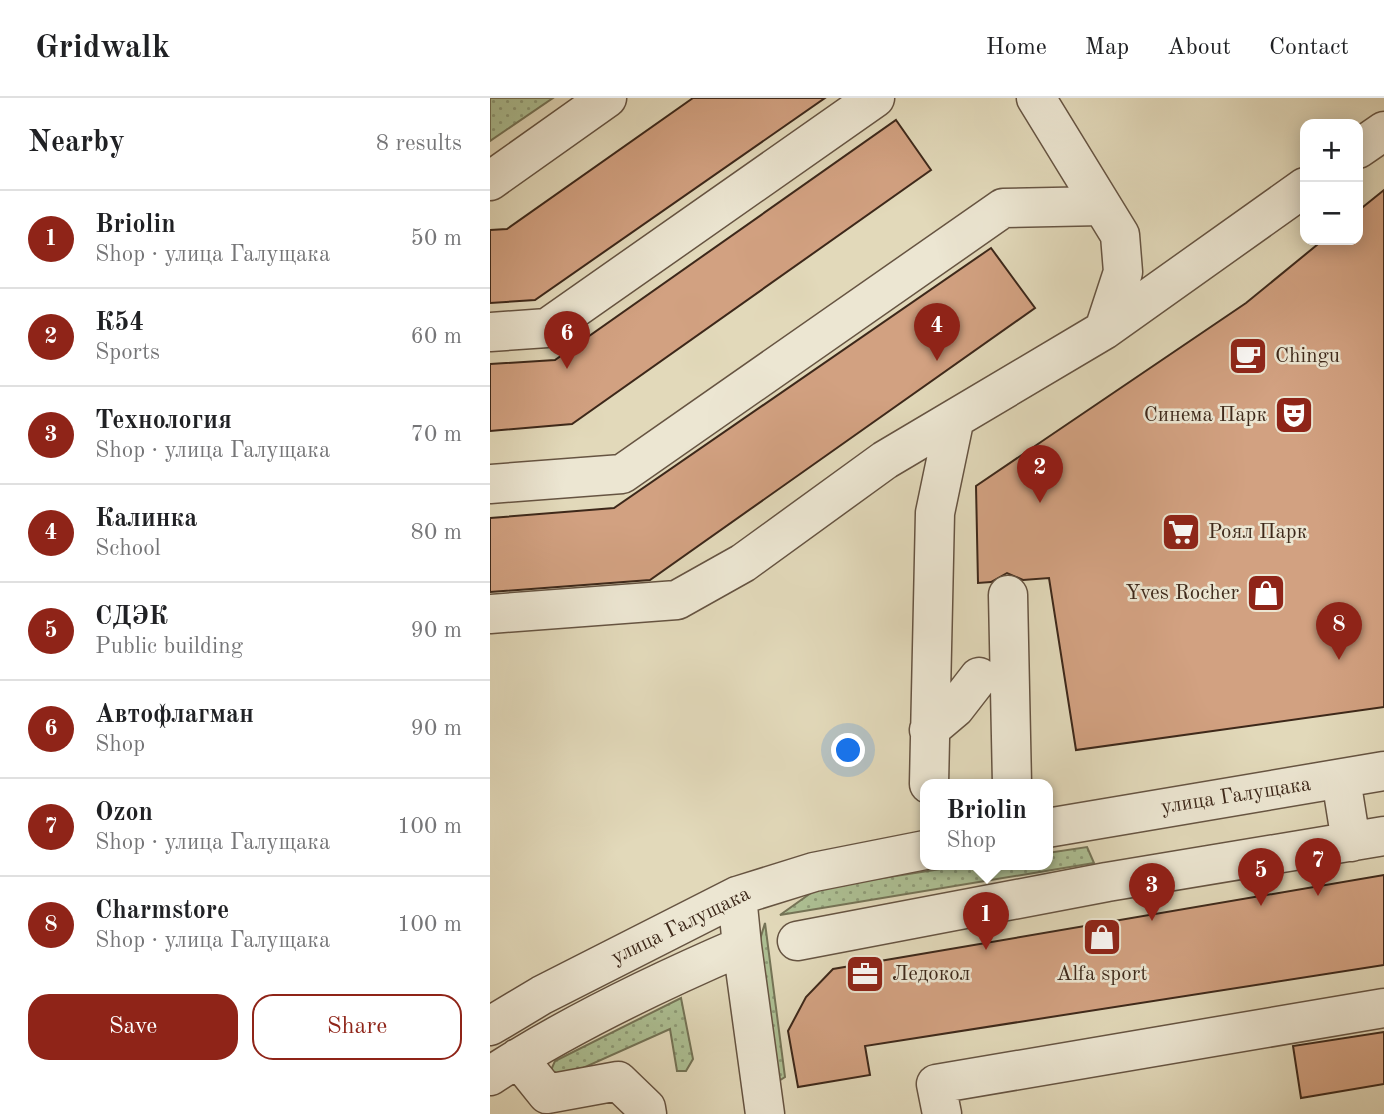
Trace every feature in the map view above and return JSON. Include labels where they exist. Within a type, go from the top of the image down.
[{"type":"street","points":[[490,181],[607,98]]},
{"type":"street","points":[[490,332],[547,328],[875,98]]},
{"type":"street","points":[[1036,98],[1120,235],[1123,272],[1104,330]]},
{"type":"street","points":[[1363,146],[1384,131]]},
{"type":"street","points":[[490,614],[677,600],[743,563],[885,460],[954,422],[1104,330],[1300,191]]},
{"type":"street","points":[[490,484],[622,474],[1003,208],[1102,206]]},
{"type":"street","points":[[929,779],[936,513],[954,422]]},
{"type":"street","points":[[1008,595],[1012,779]]},
{"type":"street","points":[[929,730],[955,708],[979,677]]},
{"type":"street","name":"улица Галущака","points":[[1053,827],[1384,771]]},
{"type":"street","points":[[797,941],[1107,882],[1367,839],[1341,779]]},
{"type":"street","name":"улица Галущака","points":[[490,1027],[541,995],[737,896],[814,872],[920,851]]},
{"type":"street","points":[[737,896],[765,1114]]},
{"type":"street","points":[[647,1114],[646,1108],[618,1081],[547,1094],[504,1067],[685,971],[742,946]]},
{"type":"street","points":[[936,1113],[936,1084],[1384,1009]]},
{"type":"green space","points":[[490,98],[553,98],[490,141]]},
{"type":"green space","points":[[1087,847],[1094,863],[1053,870],[1053,852]]},
{"type":"green space","points":[[934,870],[1052,870],[780,915],[818,888]]},
{"type":"green space","points":[[765,923],[785,1077],[777,1082],[759,943]]},
{"type":"green space","points":[[681,998],[693,1059],[686,1071],[677,1071],[670,1029],[563,1077],[551,1070],[555,1061]]},
{"type":"building","points":[[693,98],[825,98],[535,300],[490,303],[490,230],[507,229]]},
{"type":"building","points":[[896,120],[931,170],[572,424],[490,431],[490,364],[555,360]]},
{"type":"building","name":"Роял Парк","points":[[1384,190],[1384,707],[1076,750],[1049,578],[1023,580],[1007,573],[991,582],[978,583],[976,486],[1246,303],[1317,245],[1363,245],[1363,207]]},
{"type":"building","points":[[991,248],[1035,308],[650,580],[490,592],[490,518],[614,508]]},
{"type":"building","points":[[1384,875],[1384,965],[865,1046],[870,1075],[798,1087],[788,1031],[806,997],[833,969]]},
{"type":"building","points":[[1384,1032],[1384,1084],[1301,1098],[1293,1046]]},
{"type":"place","name":"Chingu","points":[[1248,356]]},
{"type":"place","name":"Калинка","points":[[937,361]]},
{"type":"place","name":"Автофлагман","points":[[567,369]]},
{"type":"place","name":"Синема Парк","points":[[1294,415]]},
{"type":"place","name":"К54","points":[[1040,503]]},
{"type":"place","name":"Роял Парк","points":[[1181,532]]},
{"type":"place","name":"Yves Rocher","points":[[1266,593]]},
{"type":"place","name":"Charmstore","points":[[1339,660]]},
{"type":"place","name":"Ozon","points":[[1318,896]]},
{"type":"place","name":"СДЭК","points":[[1261,906]]},
{"type":"place","name":"Технология","points":[[1152,921]]},
{"type":"place","name":"Alfa sport","points":[[1102,937]]},
{"type":"place","name":"Briolin","points":[[986,950]]},
{"type":"place","name":"Ледокол","points":[[865,974]]}]
